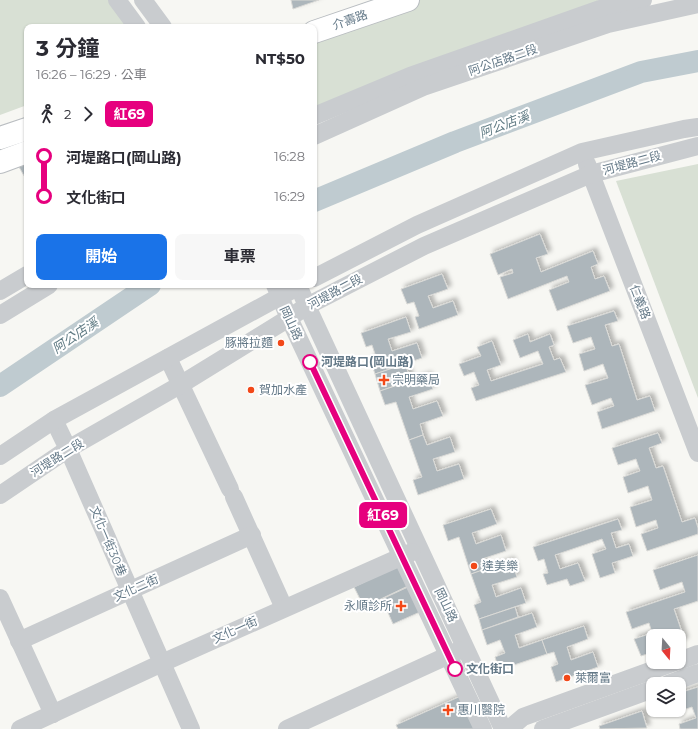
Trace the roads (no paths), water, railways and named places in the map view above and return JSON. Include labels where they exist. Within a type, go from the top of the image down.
[{"type":"main road","name":"介壽路","points":[[317,31],[408,0]]},
{"type":"main road","points":[[0,138],[24,130]]},
{"type":"main road","points":[[0,162],[24,153]]},
{"type":"street","points":[[117,0],[135,24]]},
{"type":"street","points":[[142,0],[161,24]]},
{"type":"street","name":"阿公店路二段","points":[[317,115],[410,76],[600,9],[644,0]]},
{"type":"street","name":"阿公店路二段","points":[[317,135],[423,87],[608,24],[698,4]]},
{"type":"street","name":"河堤路二段","points":[[317,277],[417,225],[582,152],[698,127]]},
{"type":"street","name":"河堤路二段","points":[[0,495],[68,449],[180,385],[307,306],[424,246],[591,174],[698,146]]},
{"type":"street","name":"仁義路","points":[[582,152],[698,453]]},
{"type":"street","points":[[0,292],[24,277]]},
{"type":"street","points":[[0,315],[44,288]]},
{"type":"street","name":"河堤路二段","points":[[0,456],[54,420],[168,358],[277,291],[288,288]]},
{"type":"street","name":"岡山路","points":[[304,288],[307,306],[418,549],[466,647],[503,729]]},
{"type":"street","name":"岡山路","points":[[277,291],[483,729]]},
{"type":"street","points":[[168,358],[252,535],[284,608]]},
{"type":"street","name":"文化一街30巷","points":[[54,420],[191,729]]},
{"type":"street","name":"文化二街","points":[[19,641],[252,535]]},
{"type":"street","name":"文化一街","points":[[20,729],[162,663],[418,549]]},
{"type":"street","points":[[0,598],[53,714]]},
{"type":"street","points":[[288,729],[466,647]]},
{"type":"street","points":[[686,658],[698,654]]},
{"type":"street","points":[[509,729],[523,717],[656,669]]},
{"type":"street","points":[[686,677],[698,673]]},
{"type":"street","points":[[609,686],[615,703]]},
{"type":"street","points":[[543,729],[646,692]]},
{"type":"waterway","name":"阿公店溪","points":[[317,200],[455,142],[641,72],[698,61]]},
{"type":"waterway","name":"阿公店溪","points":[[0,386],[146,288]]},
{"type":"place","name":"豚將拉麵","points":[[281,343]]},
{"type":"place","name":"河堤路口(岡山路)","points":[[310,362]]},
{"type":"place","name":"宗明藥局","points":[[384,380]]},
{"type":"place","name":"賀加水產","points":[[251,390]]},
{"type":"place","name":"達美樂","points":[[474,566]]},
{"type":"place","name":"永順診所","points":[[401,606]]},
{"type":"place","name":"文化街口","points":[[455,669]]},
{"type":"place","name":"萊爾富","points":[[567,678]]},
{"type":"place","name":"惠川醫院","points":[[448,710]]}]
